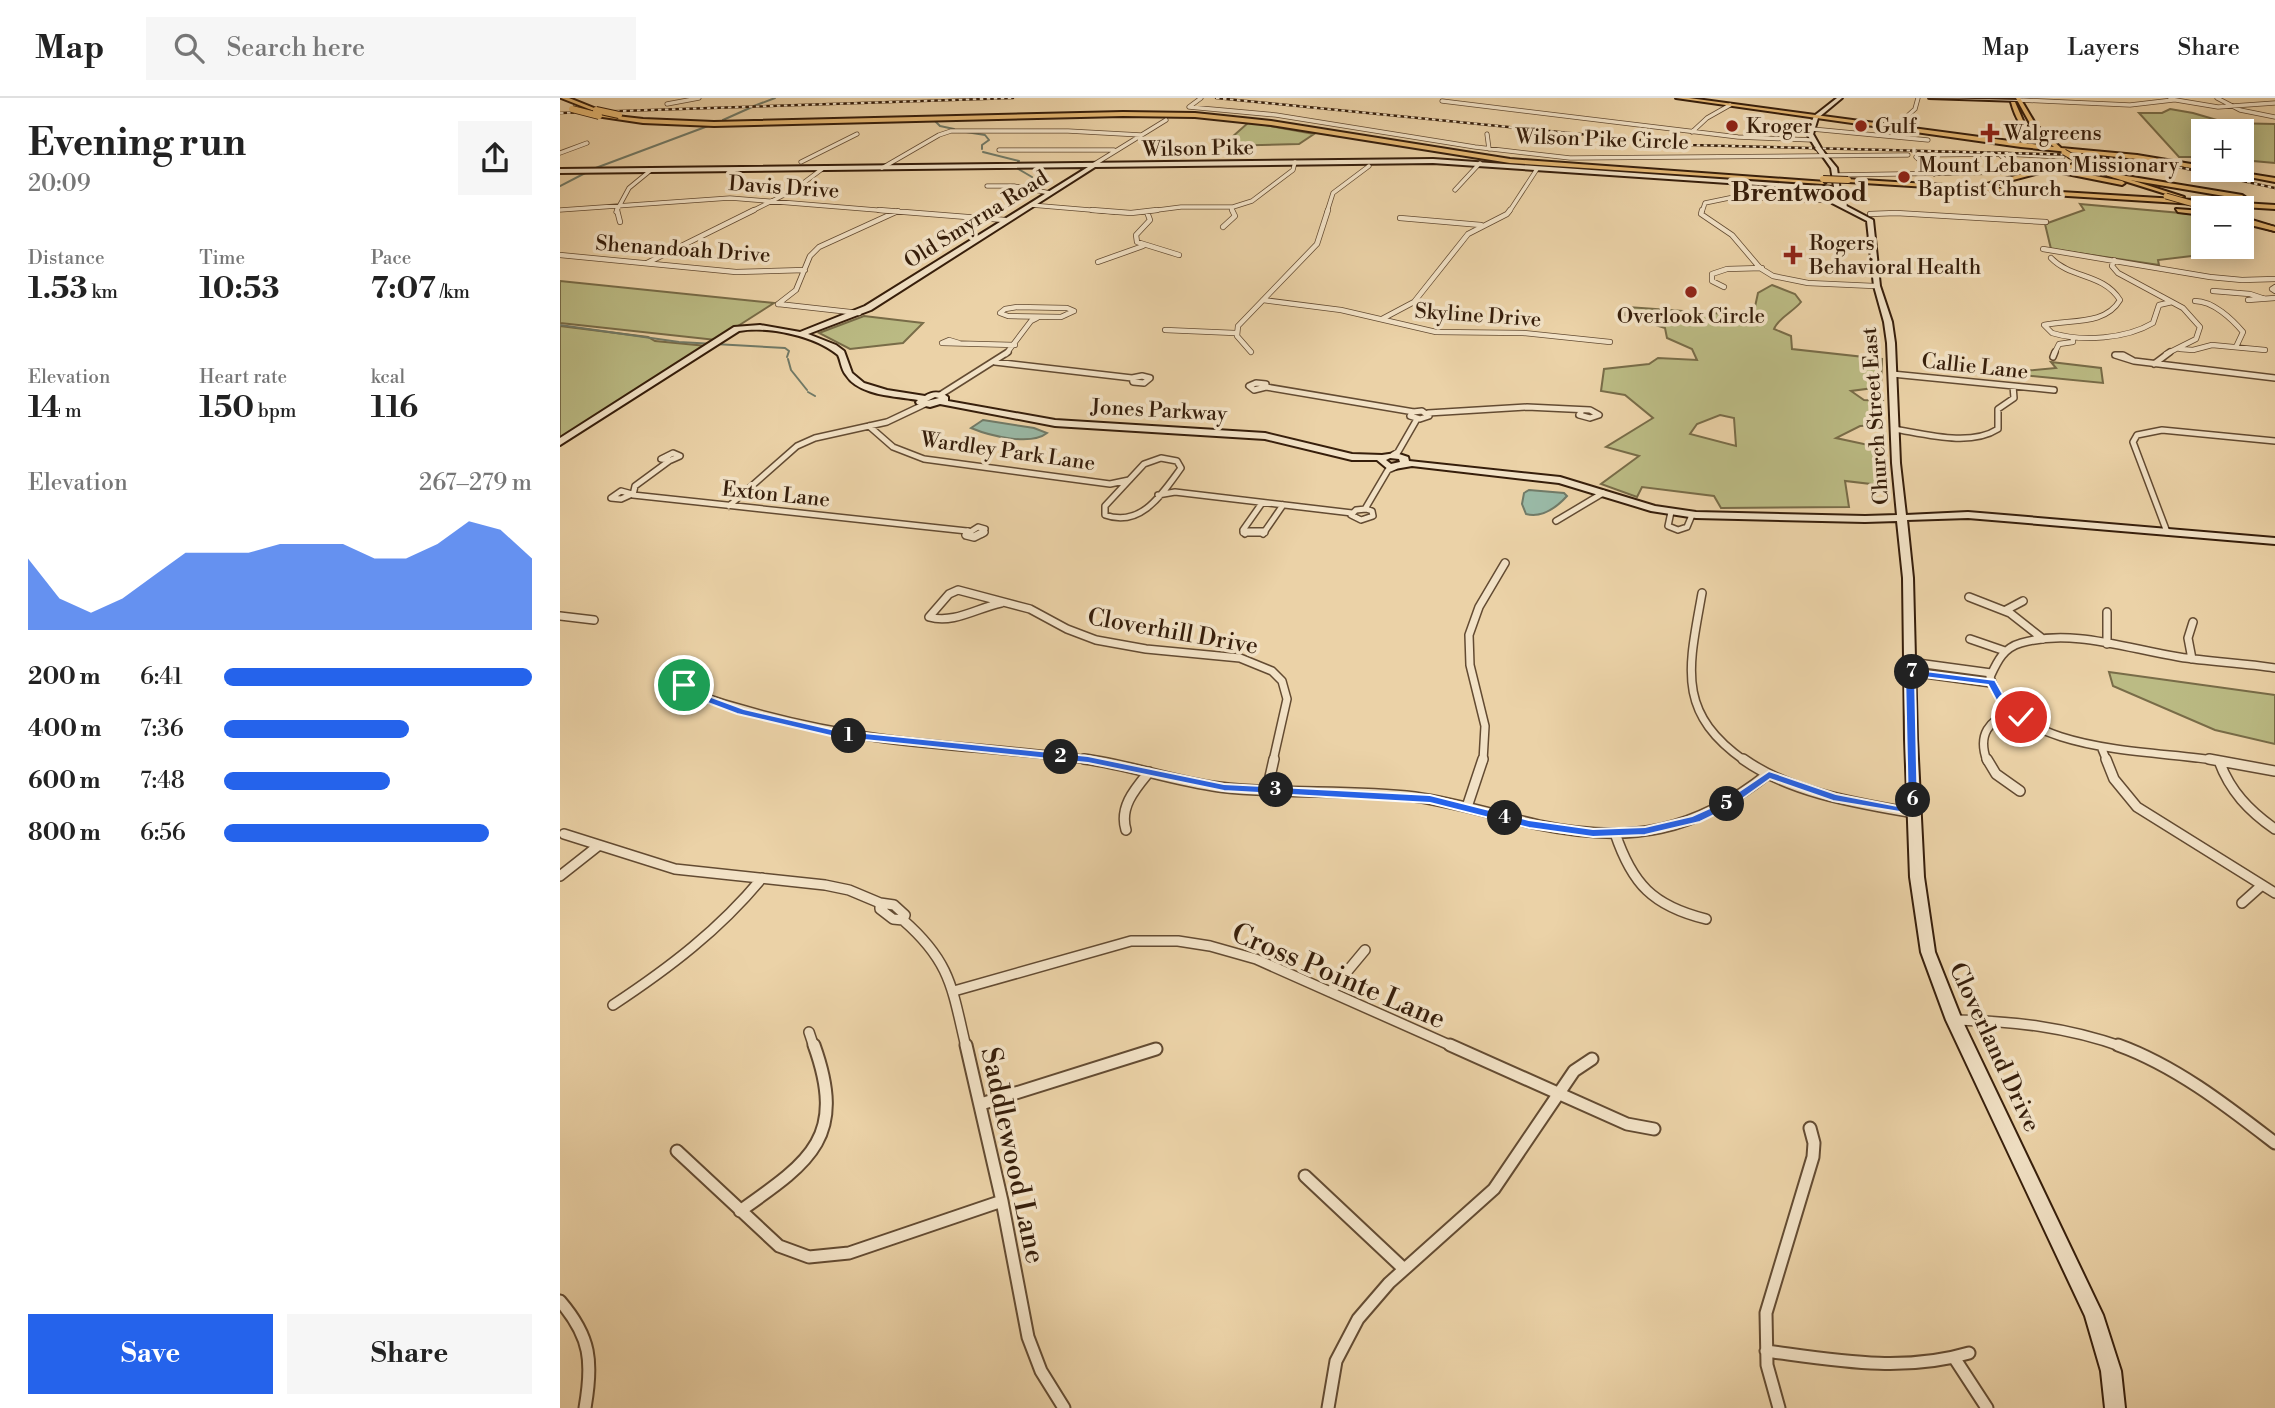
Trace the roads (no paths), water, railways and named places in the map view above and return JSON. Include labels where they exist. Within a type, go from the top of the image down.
[{"type":"highway","points":[[564,98],[597,113],[720,121],[1130,111],[1207,113],[1268,119],[1515,158],[1823,181]]},
{"type":"highway","points":[[560,104],[572,109],[643,121],[715,124],[1111,114],[1189,115],[1271,122],[1510,161],[2113,197]]},
{"type":"highway","points":[[1847,182],[1983,185],[2043,170],[2075,167],[2275,202]]},
{"type":"highway","points":[[2122,183],[2084,174],[2056,172],[2033,176],[2035,183],[2063,192],[2275,210]]},
{"type":"highway","points":[[1847,182],[2191,212]]},
{"type":"highway","points":[[1957,191],[2191,205]]},
{"type":"highway","points":[[2148,203],[2191,206]]},
{"type":"highway","points":[[2254,213],[2275,210]]},
{"type":"highway","points":[[2254,220],[2275,228]]},
{"type":"main road","points":[[1678,98],[2059,152],[2127,155],[2191,165]]},
{"type":"main road","points":[[1840,98],[1816,117],[1812,141],[1835,174],[1836,189],[1832,191],[1836,201],[1870,214]]},
{"type":"main road","points":[[1931,98],[2015,99],[2023,126],[2075,167],[2191,203]]},
{"type":"main road","points":[[2059,152],[2101,172],[2191,200]]},
{"type":"main road","name":"Wilson Pike","points":[[560,171],[1294,162],[1369,164],[1382,161],[1480,163],[1836,189]]},
{"type":"main road","name":"Old Smyrna Road","points":[[798,335],[859,313],[1093,165]]},
{"type":"main road","points":[[2254,176],[2275,180]]},
{"type":"main road","name":"Church Street East","points":[[1836,201],[1870,220],[1876,286],[1886,313]]},
{"type":"main road","name":"Church Street East","points":[[1870,214],[1879,223],[1891,343],[1901,512]]},
{"type":"main road","points":[[737,329],[752,326],[798,335],[843,363],[850,377],[861,384],[924,401]]},
{"type":"main road","points":[[560,442],[715,343]]},
{"type":"main road","name":"Jones Parkway","points":[[924,401],[941,399],[1069,425],[1265,436],[1342,455],[1393,461]]},
{"type":"main road","points":[[1901,512],[2275,541]]},
{"type":"main road","name":"Jones Parkway","points":[[1769,516],[1889,517],[1901,512]]},
{"type":"main road","name":"Cloverland Drive","points":[[1901,512],[1908,573],[1914,813],[1921,920],[1935,974],[1954,1020],[2094,1315],[2111,1371],[2118,1407]]},
{"type":"street","points":[[664,98],[677,98]]},
{"type":"street","points":[[667,104],[699,98]]},
{"type":"street","name":"Wilson Pike Circle","points":[[1201,98],[1189,107],[1270,114],[1489,149],[1592,159],[1821,152]]},
{"type":"street","points":[[1894,128],[1915,108],[1918,98]]},
{"type":"street","points":[[2165,98],[2198,105],[2230,107],[2275,103]]},
{"type":"street","points":[[2217,98],[2230,107],[2275,117]]},
{"type":"street","points":[[2015,99],[2136,105],[2173,100]]},
{"type":"street","points":[[1442,101],[1692,132],[1812,141]]},
{"type":"street","points":[[1692,132],[1707,118],[1730,105]]},
{"type":"street","name":"Old Smyrna Road","points":[[1093,165],[1166,120]]},
{"type":"street","points":[[1359,128],[1373,123]]},
{"type":"street","points":[[1812,129],[1928,140]]},
{"type":"street","points":[[882,168],[939,135],[961,131],[1078,131],[1141,135]]},
{"type":"street","points":[[796,167],[857,134]]},
{"type":"street","points":[[1487,134],[1489,149]]},
{"type":"street","points":[[1914,154],[1928,140],[1940,134]]},
{"type":"street","points":[[560,153],[587,143]]},
{"type":"street","points":[[999,150],[1114,150]]},
{"type":"street","points":[[1821,152],[2059,152]]},
{"type":"street","points":[[1835,174],[2018,172],[2019,170],[1998,153]]},
{"type":"street","points":[[1914,154],[1934,174]]},
{"type":"street","points":[[1031,205],[1147,212],[1181,207],[1230,207],[1255,199],[1290,174],[1294,162]]},
{"type":"street","points":[[1455,190],[1480,163]]},
{"type":"street","points":[[1235,332],[1239,324],[1318,242],[1333,193],[1369,164]]},
{"type":"street","points":[[647,263],[774,201],[803,185],[822,169]]},
{"type":"street","points":[[1382,320],[1413,303],[1466,236],[1509,212],[1537,169]]},
{"type":"street","points":[[620,222],[616,214],[629,188],[651,170]]},
{"type":"street","points":[[987,186],[1014,186],[1050,192]]},
{"type":"street","name":"Davis Drive","points":[[560,209],[718,198],[1005,220]]},
{"type":"street","points":[[1762,268],[1740,237],[1708,216],[1710,204],[1735,198],[1836,201]]},
{"type":"street","points":[[1223,227],[1234,217],[1230,207]]},
{"type":"street","points":[[859,313],[778,304],[796,290],[810,256],[819,247],[898,211]]},
{"type":"street","points":[[1143,246],[1135,238],[1150,222],[1147,212]]},
{"type":"street","points":[[1870,214],[1896,213],[2046,222]]},
{"type":"street","points":[[1400,218],[1482,225]]},
{"type":"street","points":[[1098,262],[1113,254],[1143,246],[1179,255]]},
{"type":"street","points":[[2043,249],[2215,279],[2274,284]]},
{"type":"street","points":[[2063,253],[2051,258],[2102,281],[2120,298],[2117,307],[2104,314],[2044,326],[2050,334],[2073,338],[2143,329],[2153,323],[2159,304],[2172,302]]},
{"type":"street","name":"Shenandoah Drive","points":[[560,255],[749,273],[805,270]]},
{"type":"street","points":[[2114,260],[2112,266],[2118,273],[2194,316],[2201,327],[2196,339],[2163,354],[2154,364]]},
{"type":"street","points":[[1724,287],[1711,279],[1712,274],[1724,270],[1762,268],[1791,279],[1876,286]]},
{"type":"street","points":[[2213,291],[2250,294],[2265,299]]},
{"type":"street","points":[[2248,300],[2275,298]]},
{"type":"street","name":"Skyline Drive","points":[[1263,300],[1327,307],[1436,332],[1523,333],[1610,342]]},
{"type":"street","points":[[2195,301],[2201,301],[2233,319],[2243,332],[2236,347]]},
{"type":"street","points":[[1017,307],[1066,308],[1074,312],[1063,317],[1028,318],[1006,316],[1000,312],[1017,307]]},
{"type":"street","points":[[941,399],[1015,345],[1028,318]]},
{"type":"street","points":[[715,343],[737,329]]},
{"type":"street","points":[[1165,330],[1235,332],[1251,352]]},
{"type":"street","points":[[2053,357],[2059,344],[2073,342],[2073,338]]},
{"type":"street","points":[[959,343],[1015,345]]},
{"type":"street","points":[[2177,348],[2190,350],[2210,345],[2265,350]]},
{"type":"street","points":[[2135,361],[2275,378]]},
{"type":"street","points":[[995,362],[1132,378]]},
{"type":"street","name":"Callie Lane","points":[[1892,374],[2054,390]]},
{"type":"street","points":[[1894,429],[1964,437],[1988,436],[1998,429],[1998,409],[2014,398],[2013,386]]},
{"type":"street","points":[[1266,387],[1414,412],[1527,407],[1581,412]]},
{"type":"street","points":[[729,506],[797,446],[815,438],[906,415],[924,401]]},
{"type":"street","points":[[1414,412],[1410,416],[1417,419],[1428,417],[1428,413]]},
{"type":"street","points":[[1393,461],[1417,419]]},
{"type":"street","name":"Wardley Park Lane","points":[[869,426],[893,447],[932,461],[1110,484],[1129,480]]},
{"type":"street","points":[[2167,532],[2133,442],[2137,435],[2162,430],[2275,441]]},
{"type":"street","name":"Wardley Park Lane","points":[[1170,459],[1181,466],[1167,485],[1140,515],[1116,519],[1106,516],[1103,511],[1146,463],[1170,459]]},
{"type":"street","name":"Exton Lane","points":[[669,460],[635,486],[632,493],[637,496],[967,531]]},
{"type":"street","name":"Jones Parkway","points":[[1393,461],[1549,478],[1671,512],[1692,515],[1769,516]]},
{"type":"street","name":"Wardley Park Lane","points":[[1158,495],[1175,492],[1352,513],[1352,517],[1357,519],[1373,516],[1372,511],[1365,509],[1393,461]]},
{"type":"street","name":"Wardley Park Lane","points":[[1110,484],[1119,491]]},
{"type":"street","points":[[1167,485],[1175,492]]},
{"type":"street","points":[[1556,521],[1603,493]]},
{"type":"street","points":[[1262,503],[1243,530],[1245,534],[1263,534],[1283,505]]},
{"type":"street","points":[[1671,512],[1667,524],[1678,530],[1687,527],[1692,515]]},
{"type":"street","points":[[1467,807],[1482,765],[1486,735],[1468,659],[1469,634],[1477,612],[1505,563]]},
{"type":"street","name":"Cloverhill Drive","points":[[1001,603],[953,617],[929,618],[949,594],[956,590],[1030,609],[1067,629],[1096,640],[1146,649],[1240,658],[1272,671],[1284,685],[1286,702],[1267,790]]},
{"type":"street","points":[[1702,593],[1691,677],[1695,705],[1704,722],[1717,737],[1769,774],[1833,798],[1914,813]]},
{"type":"street","points":[[1969,597],[2006,610],[2043,639]]},
{"type":"street","points":[[2006,610],[2024,601]]},
{"type":"street","points":[[2107,611],[2107,644]]},
{"type":"street","points":[[560,616],[594,620]]},
{"type":"street","points":[[2192,659],[2188,638],[2193,622]]},
{"type":"street","points":[[1970,639],[2005,651]]},
{"type":"street","points":[[2275,668],[2192,659],[2074,639],[2043,639],[2020,643],[2005,651],[1997,659],[1991,678],[2000,697],[2013,710],[2045,731],[2102,749],[2219,761],[2275,771]]},
{"type":"street","points":[[1910,667],[1991,678]]},
{"type":"street","points":[[684,682],[688,692],[713,702],[766,719],[811,729],[873,739],[1088,760],[1213,786],[1402,796],[1467,807],[1553,829],[1615,833],[1661,828],[1710,814],[1769,774]]},
{"type":"street","points":[[2013,710],[1998,716],[1989,724],[1983,736],[1982,747],[1996,774],[2006,784],[2020,791]]},
{"type":"street","points":[[2102,749],[2114,779],[2137,807],[2275,893]]},
{"type":"street","points":[[2219,761],[2234,794],[2255,815],[2275,828]]},
{"type":"street","points":[[1126,830],[1122,820],[1125,810],[1149,772]]},
{"type":"street","points":[[1615,833],[1627,867],[1648,893],[1673,911],[1706,919]]},
{"type":"street","name":"Saddlewood Lane","points":[[564,834],[675,869],[841,887],[897,907],[905,915],[903,920],[934,950],[954,990],[1002,1200],[1031,1348],[1046,1381],[1064,1408]]},
{"type":"street","points":[[560,876],[598,846]]},
{"type":"street","points":[[613,1004],[707,940],[739,908],[762,878]]},
{"type":"street","points":[[2242,903],[2261,886]]},
{"type":"street","name":"Cross Pointe Lane","points":[[954,990],[1094,950],[1150,940],[1205,945],[1232,952],[1330,992],[1632,1126],[1654,1129]]},
{"type":"street","points":[[1330,992],[1365,950]]},
{"type":"street","points":[[1954,1020],[2039,1023],[2116,1043],[2194,1082],[2275,1143]]},
{"type":"street","points":[[740,1211],[797,1166],[826,1122],[828,1095],[809,1032]]},
{"type":"street","points":[[981,1104],[1156,1049]]},
{"type":"street","points":[[1328,1408],[1336,1361],[1366,1307],[1404,1269],[1494,1189],[1574,1071],[1592,1059]]},
{"type":"street","points":[[1779,1408],[1770,1380],[1765,1322],[1813,1157],[1814,1143],[1810,1128]]},
{"type":"street","points":[[677,1151],[785,1249],[809,1257],[825,1257],[857,1250],[1002,1200]]},
{"type":"street","points":[[1305,1176],[1404,1269]]},
{"type":"street","points":[[560,1301],[576,1319],[589,1347],[590,1375],[585,1408]]},
{"type":"street","points":[[1766,1351],[1901,1365],[1955,1359],[1969,1353]]},
{"type":"street","points":[[1955,1359],[1987,1408]]},
{"type":"waterway","points":[[754,106],[775,98]]},
{"type":"waterway","points":[[723,120],[752,107]]},
{"type":"waterway","points":[[935,121],[940,126],[954,129]]},
{"type":"waterway","points":[[560,186],[593,169],[708,126]]},
{"type":"waterway","points":[[966,132],[985,135],[989,140],[982,145],[982,149]]},
{"type":"waterway","points":[[983,152],[1019,161],[1016,165]]},
{"type":"waterway","points":[[1015,167],[1032,177]]},
{"type":"waterway","points":[[560,325],[679,342],[785,348],[789,351],[787,357]]},
{"type":"waterway","points":[[788,359],[791,370],[807,390]]},
{"type":"waterway","points":[[808,392],[815,396]]},
{"type":"railway","points":[[560,113],[1013,98]]},
{"type":"railway","points":[[1216,98],[1691,145],[2084,155],[2183,168],[2275,188]]},
{"type":"place","name":"Kroger","points":[[1732,126]]},
{"type":"place","name":"Gulf","points":[[1861,126]]},
{"type":"place","name":"Walgreens","points":[[1990,133]]},
{"type":"place","name":"Mount Lebanon Missionary Baptist Church","points":[[1904,177]]},
{"type":"place","name":"Rogers Behavioral Health","points":[[1793,255]]},
{"type":"place","name":"Overlook Circle","points":[[1691,292]]},
{"type":"district","name":"Brentwood","points":[[1799,192]]}]
